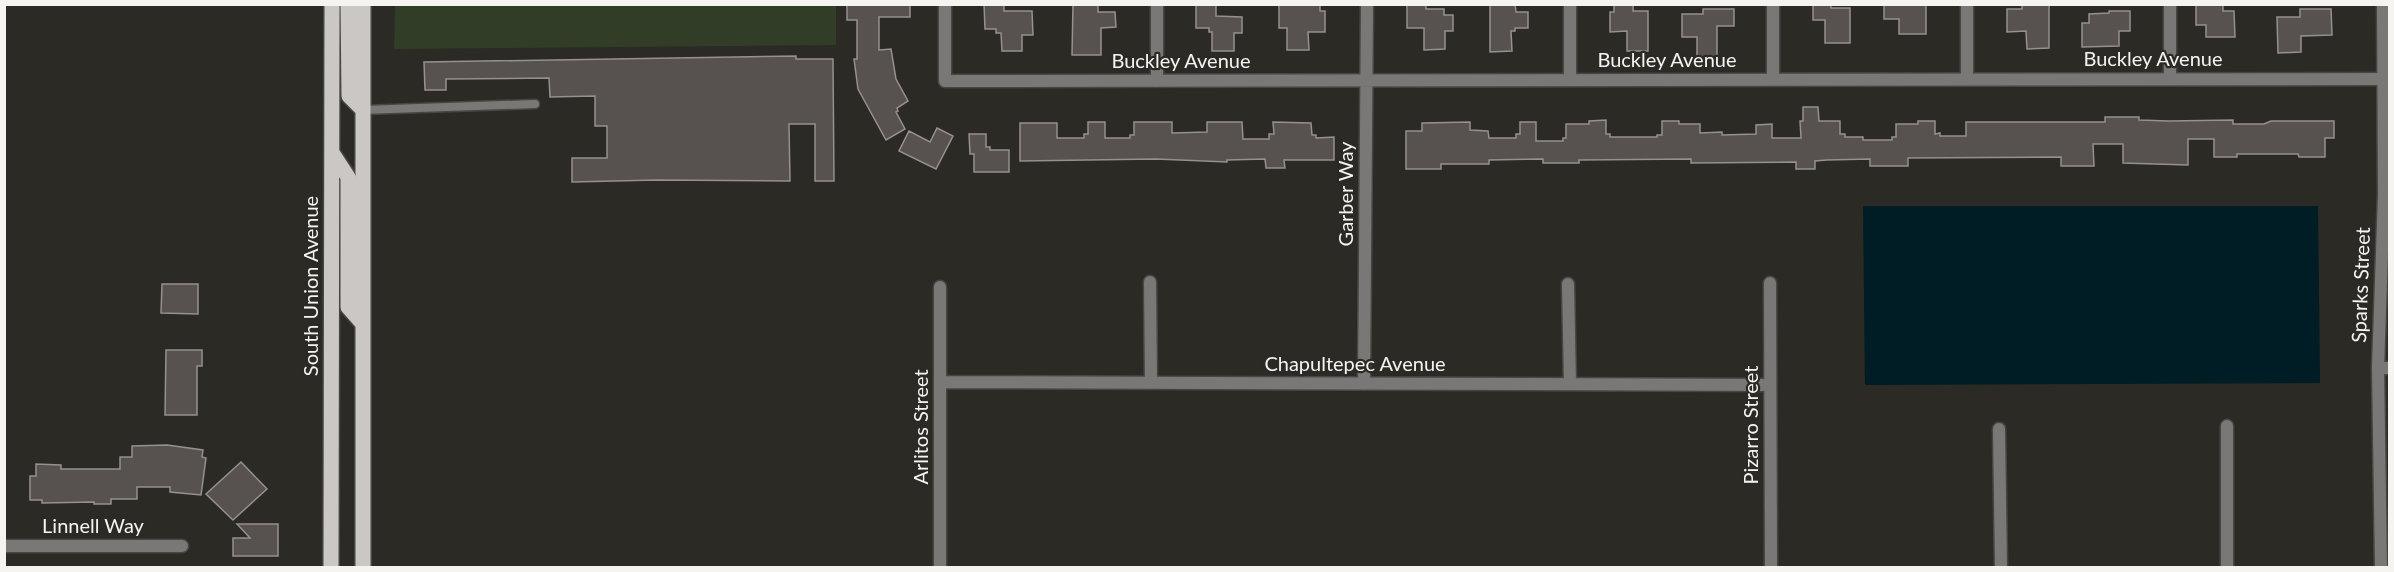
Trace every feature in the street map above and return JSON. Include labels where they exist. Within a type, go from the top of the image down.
[{"type":"main road","name":"South Union Avenue","points":[[331,567],[332,4]]},
{"type":"main road","points":[[348,4],[349,96],[363,110]]},
{"type":"main road","points":[[363,4],[363,567]]},
{"type":"main road","points":[[332,153],[348,177],[348,307],[363,324]]},
{"type":"street","name":"Buckley Avenue","points":[[945,4],[945,81],[2386,79]]},
{"type":"street","points":[[1157,4],[1157,81]]},
{"type":"street","name":"Garber Way","points":[[1364,384],[1367,4]]},
{"type":"street","points":[[1570,4],[1570,80]]},
{"type":"street","points":[[1773,4],[1773,80]]},
{"type":"street","points":[[1967,4],[1967,79]]},
{"type":"street","points":[[2170,4],[2170,79]]},
{"type":"street","name":"Sparks Street","points":[[2381,567],[2386,79],[2383,4]]},
{"type":"street","points":[[1150,282],[1151,383]]},
{"type":"street","name":"Pizarro Street","points":[[1770,283],[1771,567]]},
{"type":"street","points":[[1568,284],[1570,384]]},
{"type":"street","name":"Arlitos Street","points":[[940,287],[940,567]]},
{"type":"street","name":"Chapultepec Avenue","points":[[940,382],[1770,385]]},
{"type":"street","points":[[2227,426],[2227,567]]},
{"type":"street","points":[[1999,429],[2001,567]]},
{"type":"street","name":"Linnell Way","points":[[4,546],[182,546]]},
{"type":"lane","points":[[363,110],[535,104]]},
{"type":"green space","points":[[395,5],[836,5],[836,45],[394,49]]},
{"type":"water","points":[[1863,206],[2318,206],[2320,383],[1865,385]]},
{"type":"building","points":[[847,4],[910,4],[910,17],[879,17],[879,50],[891,49],[896,79],[908,101],[897,108],[896,112],[905,129],[886,140],[858,89],[854,59],[857,59],[857,20],[847,20]]},
{"type":"building","points":[[984,4],[1004,4],[1004,11],[1032,11],[1033,35],[1022,35],[1022,51],[1002,51],[1001,33],[996,33],[996,29],[985,29]]},
{"type":"building","points":[[1073,4],[1098,4],[1098,12],[1115,12],[1116,27],[1101,28],[1101,55],[1072,55]]},
{"type":"building","points":[[1196,4],[1216,4],[1216,16],[1242,17],[1242,33],[1234,33],[1234,51],[1212,51],[1212,32],[1209,32],[1209,28],[1196,28]]},
{"type":"building","points":[[1279,4],[1320,4],[1320,11],[1325,11],[1325,32],[1308,32],[1309,50],[1287,50],[1287,28],[1279,28]]},
{"type":"building","points":[[1407,4],[1426,4],[1426,9],[1444,9],[1444,15],[1453,15],[1453,31],[1445,31],[1445,49],[1424,50],[1424,28],[1407,28]]},
{"type":"building","points":[[1490,4],[1515,4],[1516,12],[1528,12],[1528,28],[1515,28],[1515,31],[1511,31],[1512,51],[1490,52]]},
{"type":"building","points":[[1614,4],[1633,4],[1633,11],[1648,11],[1648,51],[1627,51],[1627,31],[1610,32],[1610,12],[1614,12]]},
{"type":"building","points":[[1813,4],[1831,4],[1831,8],[1850,8],[1850,43],[1825,43],[1825,20],[1813,20]]},
{"type":"building","points":[[1884,4],[1926,5],[1926,34],[1899,34],[1899,19],[1884,19]]},
{"type":"building","points":[[2022,4],[2049,4],[2049,48],[2027,49],[2026,31],[2007,32],[2007,9],[2022,9]]},
{"type":"building","points":[[2196,4],[2223,4],[2223,11],[2234,11],[2235,37],[2206,37],[2206,25],[2196,25]]},
{"type":"building","points":[[1703,9],[1734,9],[1734,26],[1717,26],[1717,58],[1697,58],[1697,37],[1682,37],[1682,14],[1703,14]]},
{"type":"building","points":[[2300,9],[2331,9],[2332,35],[2301,36],[2301,52],[2278,53],[2277,17],[2300,17]]},
{"type":"building","points":[[2109,11],[2130,11],[2130,31],[2119,31],[2119,46],[2082,47],[2082,23],[2089,23],[2089,14],[2109,13]]},
{"type":"building","points":[[796,56],[796,59],[833,59],[834,181],[815,181],[815,124],[789,124],[790,181],[572,182],[572,158],[607,158],[607,126],[595,126],[595,96],[550,97],[549,78],[446,79],[446,90],[425,90],[424,62]]},
{"type":"building","points":[[1803,107],[1818,107],[1819,121],[1840,121],[1840,134],[1845,134],[1845,137],[1863,137],[1863,140],[1892,140],[1892,137],[1896,137],[1896,124],[1918,124],[1918,121],[1935,121],[1935,134],[1940,133],[1940,136],[1966,136],[1966,122],[2105,122],[2105,117],[2139,117],[2139,120],[2169,121],[2233,120],[2233,124],[2264,124],[2271,121],[2334,121],[2334,138],[2325,138],[2325,157],[2299,157],[2298,154],[2237,154],[2237,157],[2214,157],[2214,139],[2188,139],[2188,165],[2123,163],[2123,144],[2093,144],[2094,166],[2061,166],[2061,157],[1908,158],[1908,166],[1870,166],[1870,159],[1827,160],[1815,161],[1815,169],[1796,169],[1796,162],[1691,163],[1691,159],[1579,160],[1579,163],[1543,163],[1543,159],[1489,160],[1489,164],[1441,164],[1441,169],[1406,169],[1406,131],[1422,131],[1422,123],[1470,122],[1470,130],[1488,131],[1489,138],[1516,138],[1516,134],[1520,134],[1520,122],[1536,122],[1536,141],[1563,141],[1563,138],[1566,138],[1566,124],[1589,124],[1589,121],[1606,120],[1606,134],[1610,134],[1610,137],[1657,137],[1657,135],[1662,135],[1662,121],[1679,121],[1679,124],[1700,124],[1700,133],[1722,132],[1722,135],[1756,134],[1756,125],[1772,124],[1772,138],[1801,138],[1800,121],[1803,121]]},
{"type":"building","points":[[1088,122],[1105,122],[1105,138],[1130,138],[1130,135],[1134,135],[1134,122],[1172,122],[1172,133],[1207,132],[1207,122],[1242,122],[1243,139],[1269,139],[1269,134],[1274,134],[1273,122],[1311,123],[1312,135],[1316,135],[1316,138],[1334,137],[1334,160],[1284,160],[1285,168],[1266,168],[1265,159],[1227,160],[1227,162],[1156,159],[1020,161],[1020,123],[1057,123],[1057,138],[1084,138],[1084,134],[1088,134]]},
{"type":"building","points":[[937,128],[953,136],[936,169],[899,151],[909,131],[930,142]]},
{"type":"building","points":[[969,134],[986,134],[986,147],[990,147],[990,150],[1009,150],[1009,172],[974,172],[974,154],[970,154]]},
{"type":"building","points":[[162,284],[198,284],[198,314],[161,313]]},
{"type":"building","points":[[166,350],[202,350],[202,366],[197,366],[197,415],[165,415]]},
{"type":"building","points":[[167,445],[203,450],[202,457],[206,458],[201,495],[170,492],[170,487],[137,487],[137,499],[111,499],[111,504],[42,503],[42,500],[30,500],[30,476],[36,476],[36,464],[61,465],[61,469],[120,469],[120,457],[132,457],[132,446]]},
{"type":"building","points":[[241,462],[267,489],[233,520],[206,494]]},
{"type":"building","points":[[237,524],[278,524],[278,556],[233,556],[233,538],[250,538]]}]
